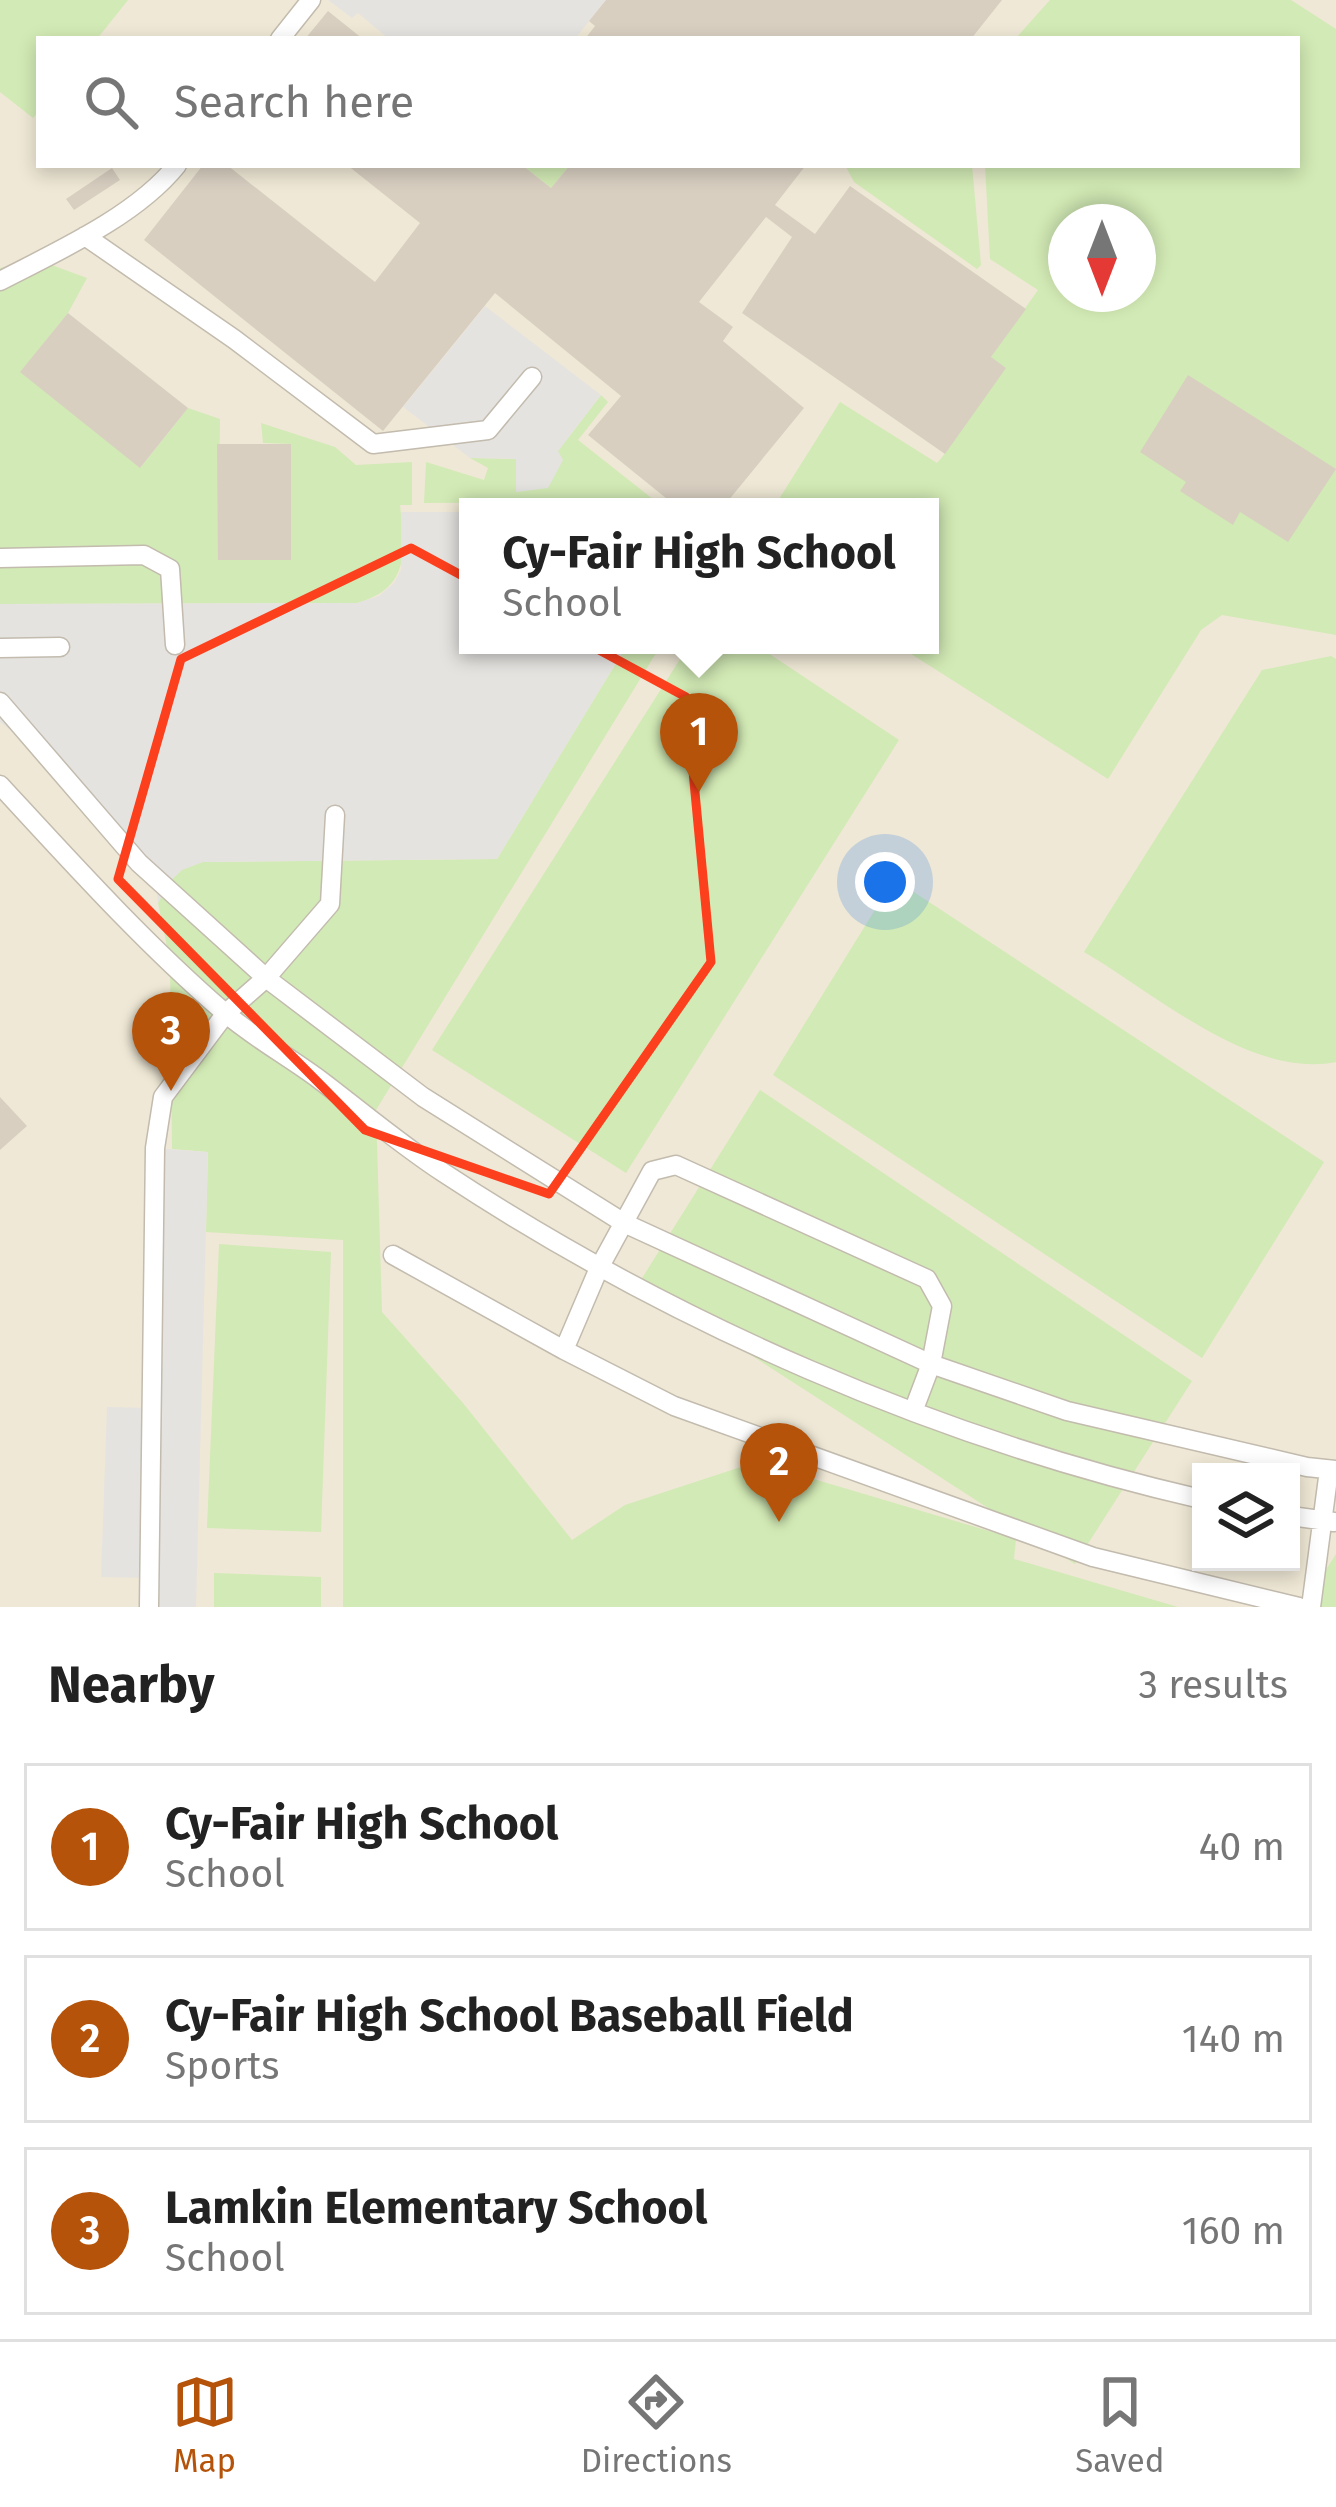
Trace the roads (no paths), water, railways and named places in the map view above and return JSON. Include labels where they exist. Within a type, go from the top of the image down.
[{"type":"lane","points":[[282,36],[311,0]]},
{"type":"lane","points":[[0,281],[86,236],[164,181],[175,168]]},
{"type":"lane","points":[[86,236],[373,444],[488,430],[532,377]]},
{"type":"lane","points":[[0,558],[144,555],[170,569],[176,645]]},
{"type":"lane","points":[[0,648],[60,647]]},
{"type":"lane","points":[[0,702],[139,863],[266,978],[423,1097],[623,1223],[932,1364],[1067,1411],[1332,1470],[1330,1521],[1311,1607]]},
{"type":"lane","points":[[0,785],[82,874],[226,1013],[441,1172],[598,1268],[816,1372],[1145,1486],[1192,1496]]},
{"type":"lane","points":[[149,1607],[154,1148],[163,1097],[226,1013],[266,978],[330,904],[334,815]]},
{"type":"lane","points":[[564,1350],[598,1268],[652,1171],[676,1165],[927,1279],[942,1306],[932,1364],[914,1409]]},
{"type":"lane","points":[[393,1255],[674,1406],[1094,1557],[1298,1607]]},
{"type":"lane","points":[[1300,1517],[1330,1521]]},
{"type":"place","name":"Cy-Fair High School","points":[[699,792]]},
{"type":"place","name":"Lamkin Elementary School","points":[[171,1091]]},
{"type":"place","name":"Cy-Fair High School Baseball Field","points":[[779,1522]]}]
